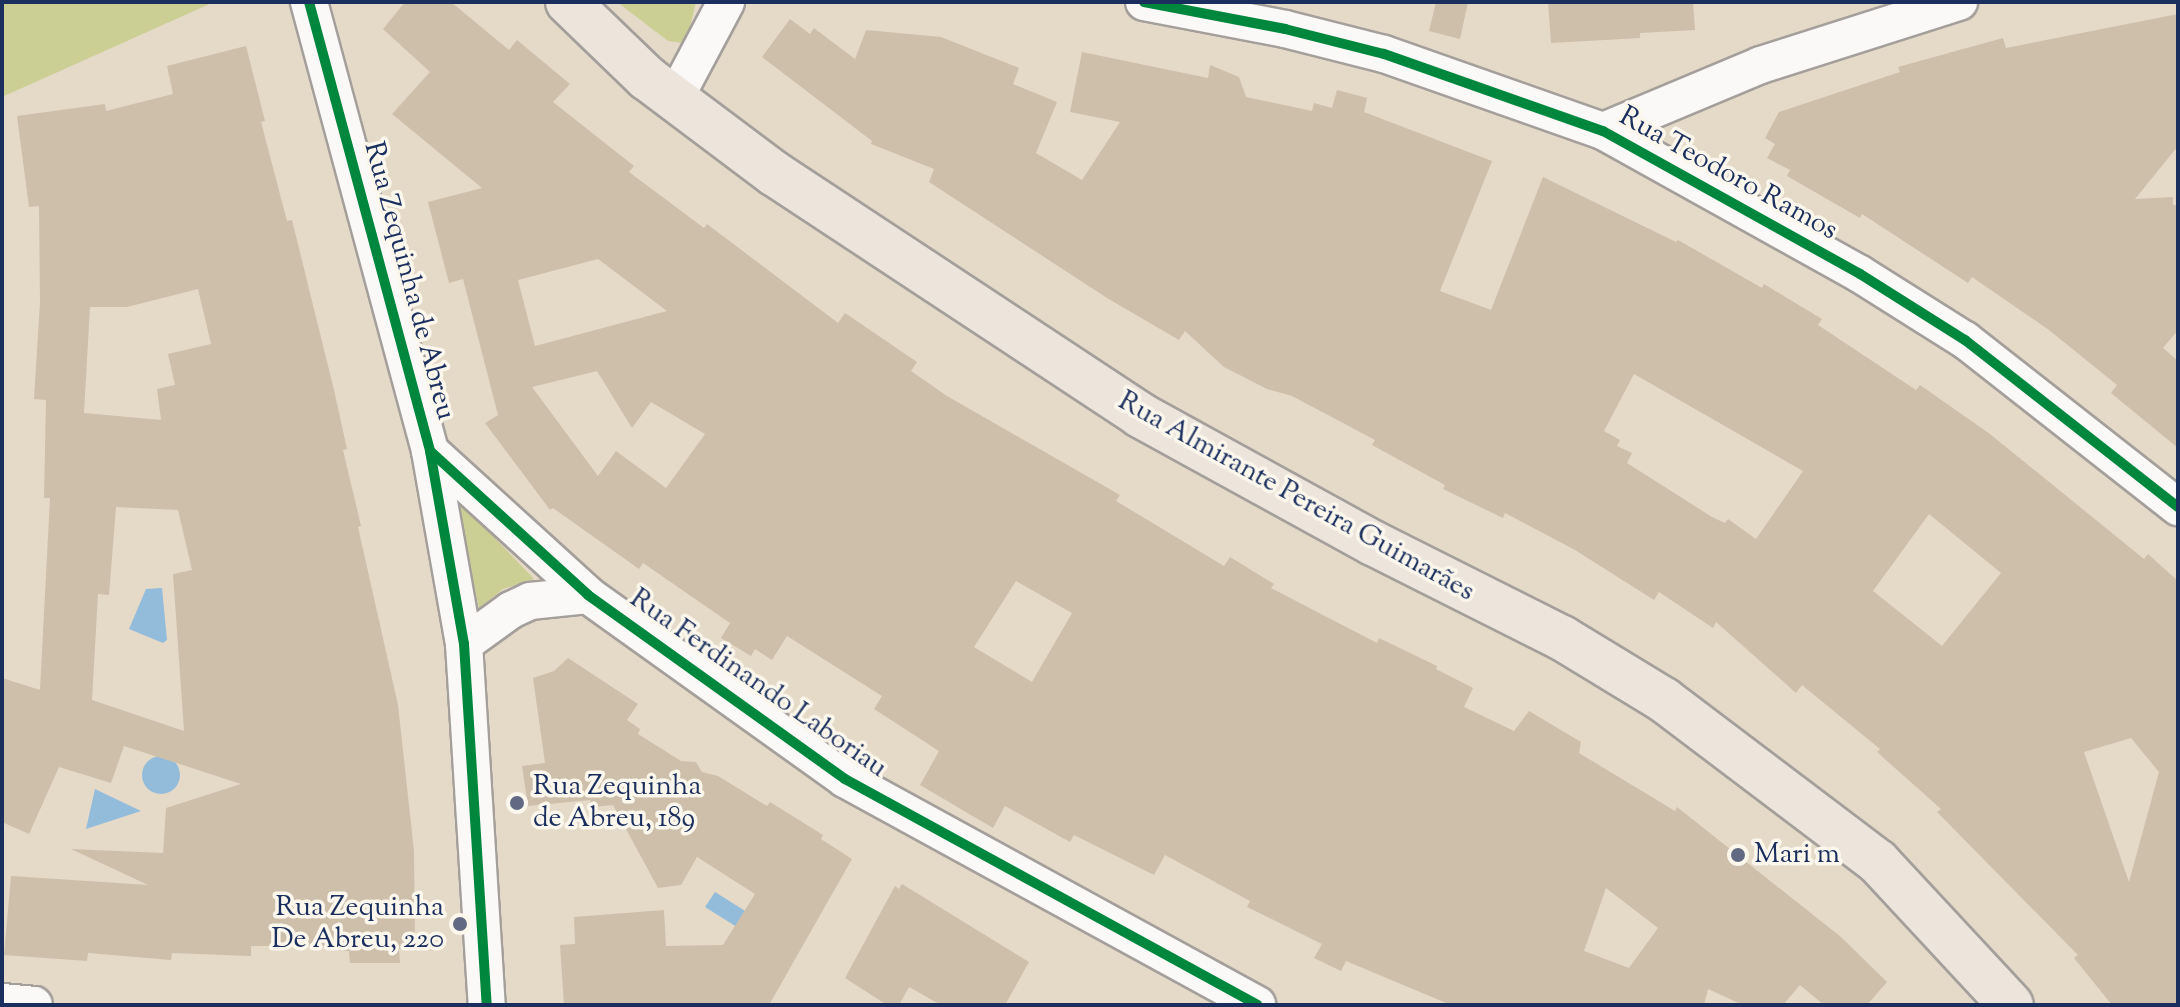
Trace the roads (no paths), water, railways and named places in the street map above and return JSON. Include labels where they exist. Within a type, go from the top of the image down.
[{"type":"main road","name":"Rua Almirante Pereira Guimarães","points":[[568,2],[674,100],[775,174],[1140,415],[1373,543],[1562,638],[1664,700],[1878,862],[2011,1005]]},
{"type":"street","name":"Rua Zequinha de Abreu","points":[[309,2],[430,451],[464,644],[487,1005]]},
{"type":"street","points":[[674,100],[726,2]]},
{"type":"street","name":"Rua Teodoro Ramos","points":[[1144,2],[1285,29],[1384,54],[1603,131],[1860,274],[1965,340],[2178,507]]},
{"type":"street","points":[[1603,131],[1761,65],[1959,2]]},
{"type":"street","name":"Rua Ferdinando Laboriau","points":[[430,451],[588,595],[845,779],[1257,1005]]},
{"type":"street","name":"Rua Ferdinando Laboriau","points":[[464,644],[511,610],[530,601],[588,595]]},
{"type":"street","points":[[2,1002],[34,1005]]},
{"type":"water","points":[[162,588],[167,640],[163,643],[129,629],[146,589]]},
{"type":"water","points":[[161,756],[174,762],[180,775],[174,788],[161,794],[148,788],[142,775],[148,762]]},
{"type":"water","points":[[95,789],[141,811],[86,829]]},
{"type":"water","points":[[715,892],[750,914],[740,929],[705,907]]},
{"type":"place","name":"Rua Zequinha de Abreu, 189","points":[[517,803]]},
{"type":"place","name":"Mari m","points":[[1738,855]]},
{"type":"place","name":"Rua Zequinha De Abreu, 220","points":[[460,924]]}]
